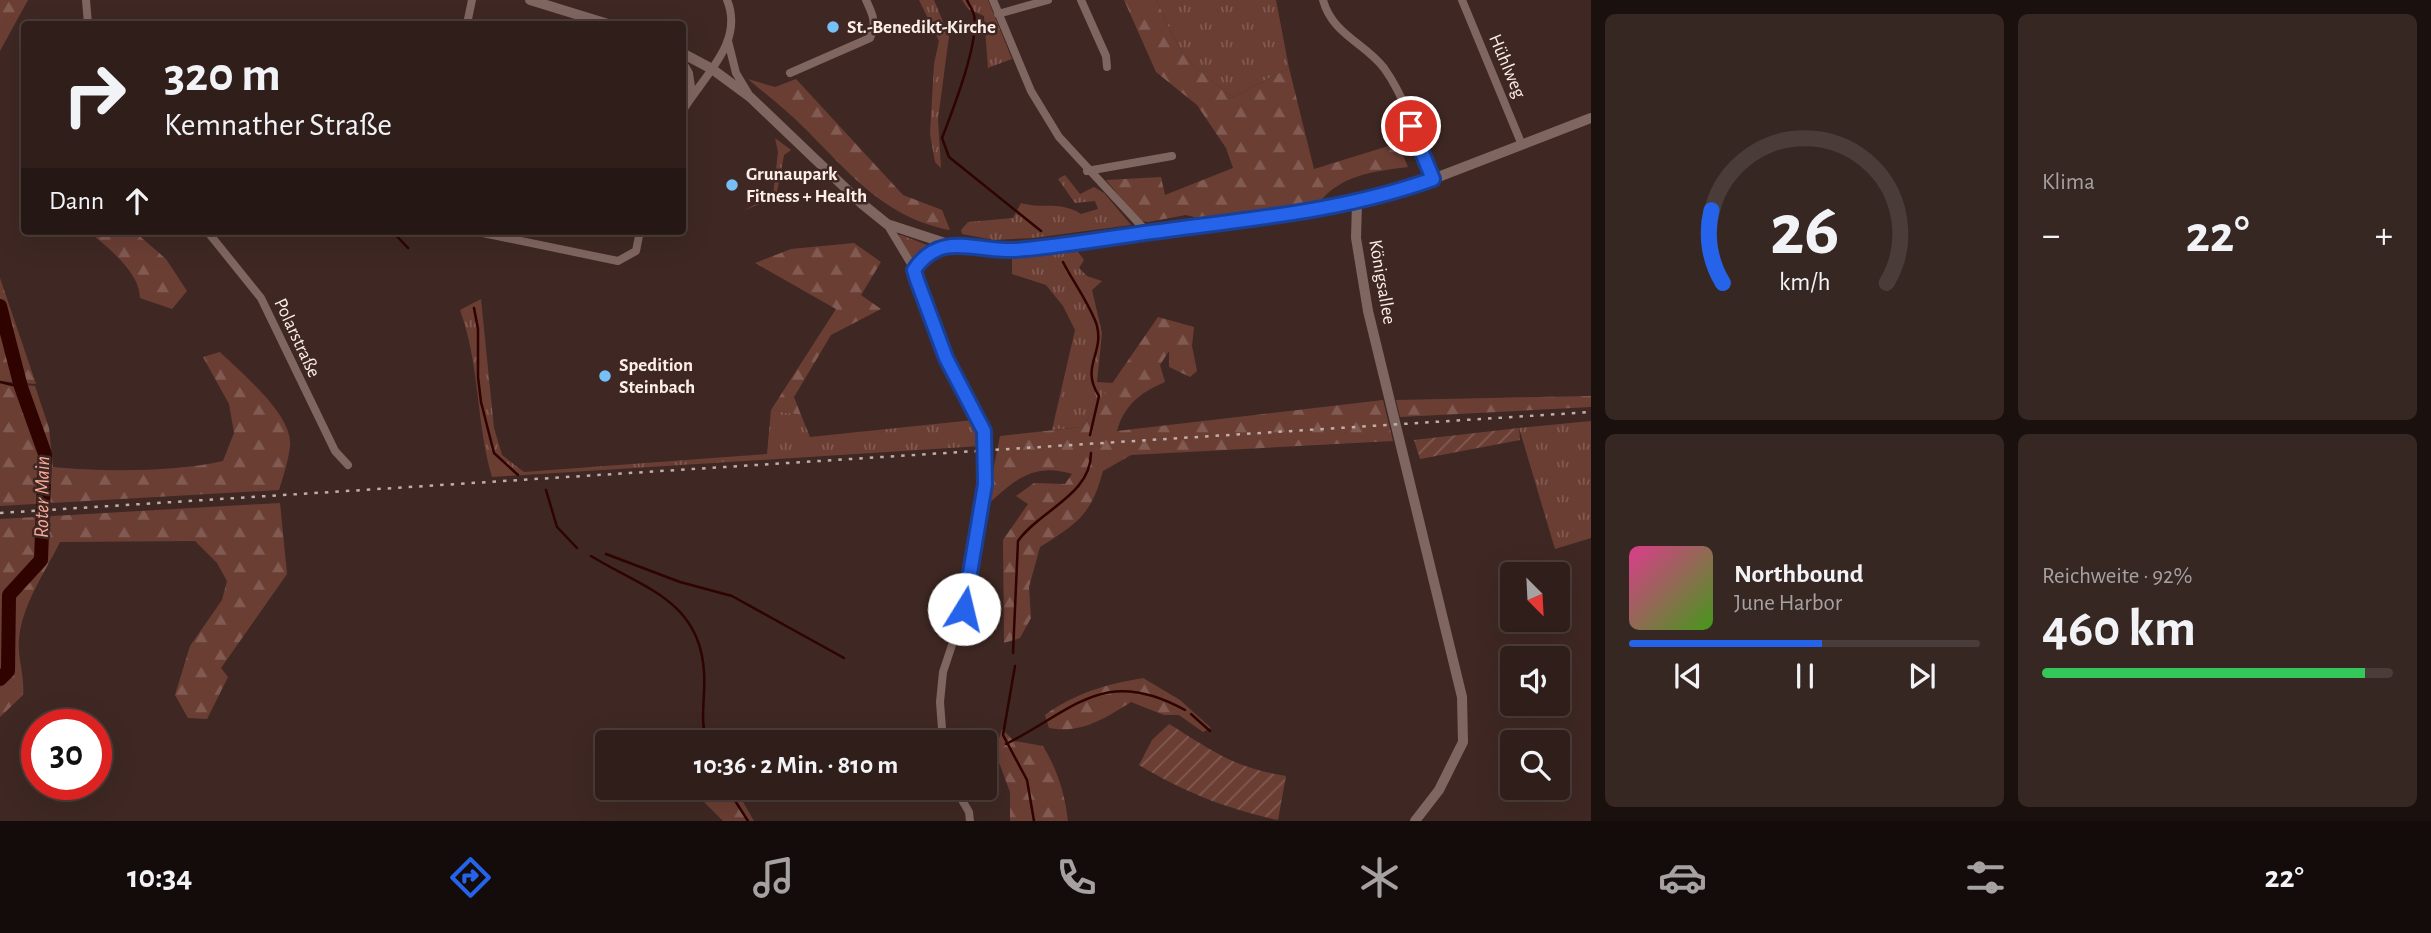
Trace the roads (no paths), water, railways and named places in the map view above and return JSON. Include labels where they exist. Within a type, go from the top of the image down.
[{"type":"main road","points":[[530,0],[598,21]]},
{"type":"main road","points":[[686,55],[712,69],[750,97],[861,203],[887,224],[948,244],[1013,250],[1357,203],[1433,179],[1591,118]]},
{"type":"street","points":[[86,0],[88,21]]},
{"type":"street","points":[[468,21],[472,0]]},
{"type":"street","points":[[686,105],[728,41],[733,20],[727,0]]},
{"type":"street","points":[[790,73],[870,38],[875,28],[874,17],[866,0]]},
{"type":"street","points":[[993,0],[1031,91],[1059,137],[1087,171],[1147,232]]},
{"type":"street","points":[[998,14],[1048,0]]},
{"type":"street","points":[[1081,0],[1105,56],[1107,67]]},
{"type":"street","points":[[1323,0],[1337,28],[1377,60],[1391,80],[1433,179]]},
{"type":"street","name":"Hühlweg","points":[[1462,0],[1522,145]]},
{"type":"street","points":[[728,41],[736,73],[750,97]]},
{"type":"street","points":[[686,68],[692,94]]},
{"type":"street","points":[[1087,171],[1172,156]]},
{"type":"street","name":"Königsallee","points":[[1357,203],[1359,270],[1462,697],[1463,742],[1439,790],[1415,821]]},
{"type":"street","points":[[887,224],[914,270],[946,358],[983,425],[986,451],[985,484],[964,609],[943,673],[940,702],[942,730]]},
{"type":"street","name":"Polarstraße","points":[[210,235],[254,286],[335,452],[348,465]]},
{"type":"street","points":[[492,235],[618,261],[636,251],[639,235]]},
{"type":"street","points":[[914,270],[925,254],[948,244]]},
{"type":"street","points":[[962,800],[969,812],[970,821]]},
{"type":"waterway","points":[[967,0],[974,15],[973,42],[942,138],[949,157],[1041,231]]},
{"type":"waterway","points":[[396,235],[408,248]]},
{"type":"waterway","points":[[1063,262],[1097,326],[1098,345],[1092,377],[1099,396],[1090,435]]},
{"type":"waterway","name":"Roter Main","points":[[0,306],[21,387],[45,454],[41,560],[9,595],[8,671],[0,679]]},
{"type":"waterway","points":[[474,308],[478,329],[481,402],[494,453],[518,475]]},
{"type":"waterway","points":[[0,382],[21,387]]},
{"type":"waterway","points":[[1013,653],[1018,541],[1027,530],[1074,491],[1089,468],[1091,453]]},
{"type":"waterway","points":[[546,490],[557,527],[577,548]]},
{"type":"waterway","points":[[606,554],[680,582],[732,596],[844,658]]},
{"type":"waterway","points":[[591,556],[666,599],[692,628],[700,648],[704,672],[704,730]]},
{"type":"waterway","points":[[1015,666],[1003,735],[1027,780],[1034,821]]},
{"type":"waterway","points":[[1006,744],[1071,706],[1111,692],[1132,692],[1157,697],[1185,710]]},
{"type":"waterway","points":[[1191,714],[1210,731]]},
{"type":"waterway","points":[[735,800],[748,821]]},
{"type":"railway","points":[[0,513],[1591,412]]},
{"type":"place","name":"St.-Benedikt-Kirche","points":[[833,27]]},
{"type":"place","name":"Grunaupark Fitness + Health","points":[[732,185]]},
{"type":"place","name":"Spedition Steinbach","points":[[605,376]]}]
